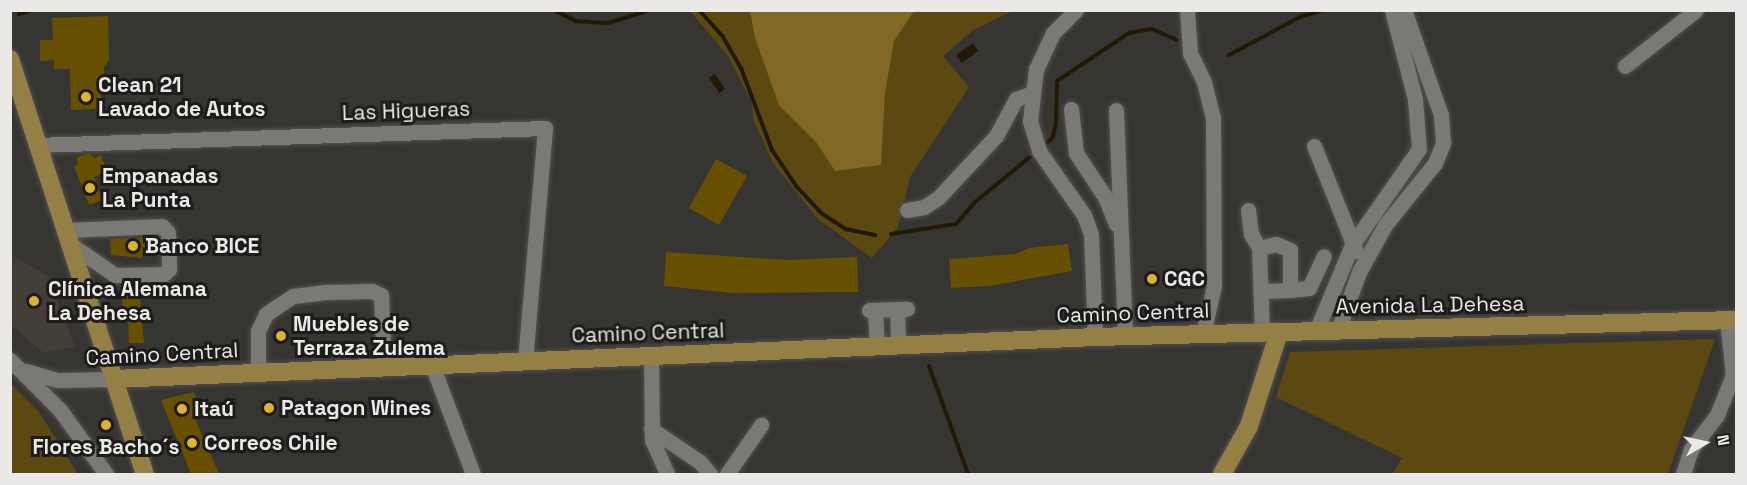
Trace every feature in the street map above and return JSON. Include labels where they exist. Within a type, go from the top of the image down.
[{"type":"main road","points":[[12,69],[145,474]]},
{"type":"main road","name":"Avenida La Dehesa","points":[[1270,332],[1732,320]]},
{"type":"main road","name":"Camino Central","points":[[114,379],[877,345],[1270,332]]},
{"type":"main road","points":[[1222,474],[1249,426],[1270,332]]},
{"type":"street","points":[[1076,10],[1053,33],[1036,69],[1030,94],[1030,121],[1039,151],[1084,215],[1091,234],[1095,337]]},
{"type":"street","points":[[1187,10],[1190,53],[1204,82],[1213,117],[1214,286],[1203,334]]},
{"type":"street","points":[[1316,331],[1352,245],[1419,149],[1414,99],[1392,10]]},
{"type":"street","points":[[1338,330],[1364,263],[1385,225],[1436,163],[1443,143],[1441,115],[1404,10]]},
{"type":"street","points":[[1625,66],[1696,10]]},
{"type":"street","points":[[907,210],[924,207],[938,198],[996,136],[1016,99],[1030,94]]},
{"type":"street","points":[[1071,109],[1076,153],[1105,196],[1120,235]]},
{"type":"street","points":[[1116,110],[1125,336]]},
{"type":"street","name":"Las Higueras","points":[[36,145],[544,128],[525,360]]},
{"type":"street","points":[[1314,146],[1352,245],[1364,263]]},
{"type":"street","points":[[1248,210],[1251,234],[1259,248],[1270,332]]},
{"type":"street","points":[[162,226],[168,233],[169,268],[164,274],[115,275],[67,237],[162,226]]},
{"type":"street","points":[[1259,248],[1276,244],[1290,250],[1290,290]]},
{"type":"street","points":[[1263,291],[1310,288],[1324,256]]},
{"type":"street","points":[[258,372],[258,331],[266,314],[293,296],[326,292],[372,291],[381,295],[384,367]]},
{"type":"street","points":[[877,345],[872,310],[902,309],[898,345]]},
{"type":"street","points":[[1683,474],[1691,449],[1717,415],[1733,375],[1732,320]]},
{"type":"street","points":[[651,356],[652,440],[667,474]]},
{"type":"street","points":[[16,364],[60,410],[106,474]]},
{"type":"street","name":"Camino Central","points":[[16,364],[46,378],[114,379]]},
{"type":"street","points":[[432,365],[473,474]]},
{"type":"street","points":[[60,410],[59,391],[69,380]]},
{"type":"street","points":[[727,474],[761,425]]},
{"type":"street","points":[[651,429],[700,462],[710,474]]},
{"type":"shaded area","points":[[690,11],[1013,11],[973,30],[943,56],[969,87],[910,177],[898,227],[872,258],[818,219],[773,163],[753,119],[752,103],[728,56]]},
{"type":"shaded area","points":[[750,11],[914,11],[894,41],[885,93],[881,165],[835,171],[816,142],[779,105],[755,38]]},
{"type":"shaded area","points":[[973,43],[978,51],[962,63],[956,55]]},
{"type":"shaded area","points":[[715,74],[725,89],[719,93],[709,78]]},
{"type":"shaded area","name":"Clínica Alemana La Dehesa","points":[[10,254],[48,276],[75,347],[44,353],[11,325]]},
{"type":"shaded area","points":[[1715,339],[1668,474],[1392,474],[1402,458],[1276,397],[1290,352]]},
{"type":"shaded area","points":[[10,383],[39,412],[78,474],[11,474]]},
{"type":"building","points":[[108,16],[109,60],[104,67],[104,85],[101,85],[102,109],[71,110],[70,69],[54,69],[54,60],[40,61],[40,40],[53,40],[52,18]]},
{"type":"building","name":"Empanadas La Punta","points":[[89,153],[95,158],[101,155],[107,172],[94,177],[102,200],[89,205],[74,166],[78,164],[76,158]]},
{"type":"building","points":[[716,159],[747,176],[719,225],[689,208]]},
{"type":"building","name":"Banco BICE","points":[[155,237],[155,252],[142,253],[143,258],[111,255],[110,239]]},
{"type":"building","points":[[1068,244],[1072,271],[990,286],[951,288],[949,259],[1016,254],[1029,248]]},
{"type":"building","points":[[666,252],[788,260],[857,257],[858,292],[732,293],[664,286]]},
{"type":"building","points":[[122,295],[140,295],[144,343],[129,343],[128,315],[123,315]]},
{"type":"building","points":[[194,392],[197,401],[205,398],[200,411],[193,414],[219,474],[191,474],[161,400]]},
{"type":"waterway","points":[[19,14],[33,10]]},
{"type":"waterway","points":[[554,10],[576,21],[608,23],[650,10]]},
{"type":"waterway","points":[[699,10],[723,37],[741,68],[772,150],[797,187],[821,213],[846,229],[875,235]]},
{"type":"waterway","points":[[1229,55],[1300,17],[1323,10]]},
{"type":"waterway","points":[[1047,143],[1053,137],[1056,123],[1057,81],[1129,33],[1152,29],[1177,40]]},
{"type":"waterway","points":[[891,234],[956,224],[975,202],[1030,157]]},
{"type":"waterway","points":[[929,366],[968,474]]},
{"type":"place","name":"Clean 21 Lavado de Autos","points":[[86,97]]},
{"type":"place","name":"Empanadas La Punta","points":[[90,188]]},
{"type":"place","name":"Banco BICE","points":[[133,246]]},
{"type":"place","name":"CGC","points":[[1152,279]]},
{"type":"place","name":"Clínica Alemana La Dehesa","points":[[34,301]]},
{"type":"place","name":"Muebles de Terraza Zulema","points":[[281,336]]},
{"type":"place","name":"Patagon Wines","points":[[269,408]]},
{"type":"place","name":"Itaú","points":[[182,409]]},
{"type":"place","name":"Flores Bacho´s","points":[[106,425]]},
{"type":"place","name":"Correos Chile","points":[[192,443]]}]
